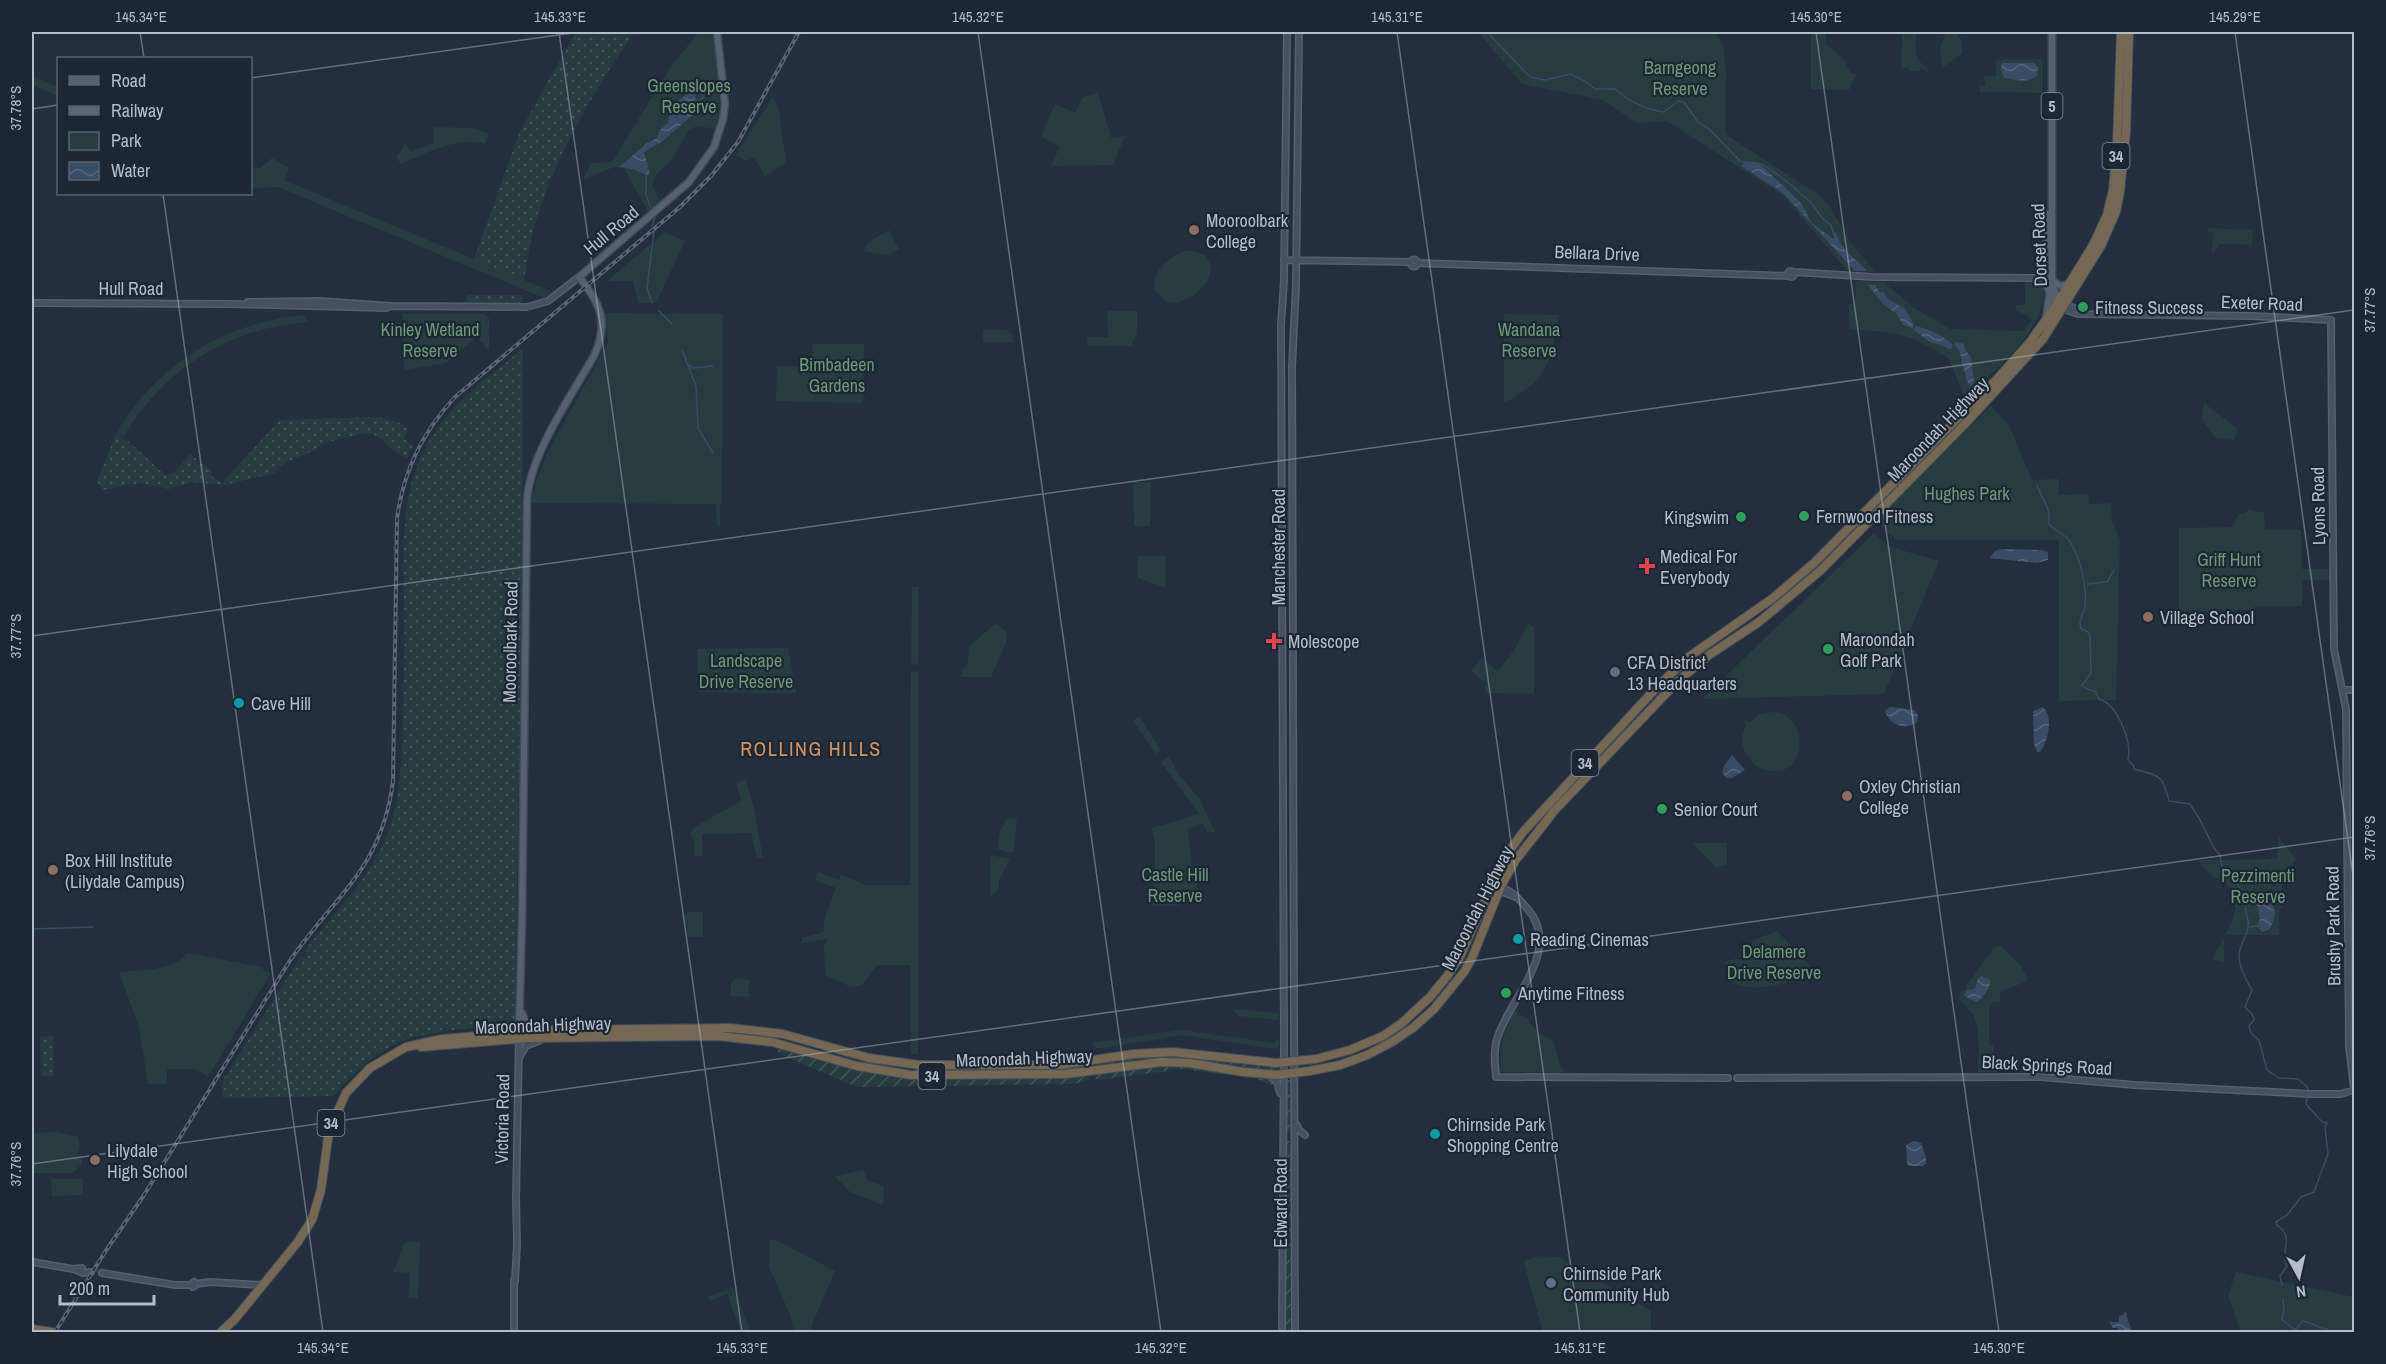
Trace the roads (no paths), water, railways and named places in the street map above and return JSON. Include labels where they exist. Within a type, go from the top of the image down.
[{"type":"highway","name":"Maroondah Highway","points":[[221,1332],[297,1243],[312,1220],[321,1190],[325,1152],[332,1122],[346,1093],[370,1068],[397,1050],[418,1043],[542,1034],[731,1028],[783,1034],[850,1054],[897,1063],[930,1066],[1066,1064],[1134,1054],[1173,1052],[1251,1062],[1295,1063],[1334,1055],[1367,1044],[1393,1030],[1436,991],[1455,966],[1491,886],[1510,850],[1523,832],[1636,708],[1690,656],[1773,598],[1814,563],[2014,362],[2046,319],[2061,304],[2068,284],[2093,245],[2111,201],[2118,126],[2121,32]]},
{"type":"highway","name":"Maroondah Highway","points":[[542,1034],[740,1038],[795,1047],[857,1066],[898,1074],[984,1076],[1065,1074],[1162,1062],[1190,1063],[1267,1074],[1295,1073],[1329,1068],[1367,1055],[1407,1033],[1434,1010],[1472,958],[1500,889],[1523,848],[1537,831],[1656,702],[1697,664],[1759,622],[1820,571],[1969,420],[2040,344],[2061,304],[2101,246],[2111,226],[2119,201],[2126,132],[2129,32]]},
{"type":"highway","points":[[1750,614],[1759,622]]},
{"type":"highway","points":[[984,1065],[984,1076]]},
{"type":"highway","points":[[32,1329],[52,1332]]},
{"type":"main road","name":"Hull Road","points":[[32,303],[231,304],[310,301],[391,306],[526,307],[548,301],[689,182],[714,147],[725,104],[717,32]]},
{"type":"main road","name":"Manchester Road","points":[[1283,1074],[1281,441],[1287,32]]},
{"type":"main road","name":"Manchester Road","points":[[1295,1073],[1292,334],[1296,261],[1299,32]]},
{"type":"main road","name":"Dorset Road","points":[[2052,32],[2049,296],[2061,304]]},
{"type":"main road","points":[[1284,260],[1296,261]]},
{"type":"main road","name":"Bellara Drive","points":[[1296,261],[1410,262],[1413,266],[1417,263],[2049,280]]},
{"type":"main road","name":"Mooroolbark Road","points":[[519,1036],[527,491],[537,459],[600,341],[602,322],[599,307],[579,277]]},
{"type":"main road","points":[[2049,280],[2061,285],[2068,284]]},
{"type":"main road","name":"Dorset Road","points":[[2049,280],[2061,304]]},
{"type":"main road","points":[[2046,319],[2049,296]]},
{"type":"main road","name":"Exeter Road","points":[[2061,304],[2083,313],[2331,320]]},
{"type":"main road","name":"Lyons Road","points":[[2331,320],[2334,649],[2344,690]]},
{"type":"main road","points":[[1281,441],[1293,441]]},
{"type":"main road","points":[[1282,650],[1294,648]]},
{"type":"main road","points":[[2344,690],[2355,690]]},
{"type":"main road","name":"Brushy Park Road","points":[[2344,690],[2349,1046],[2355,1090]]},
{"type":"main road","points":[[1283,739],[1294,738]]},
{"type":"main road","points":[[1506,878],[1510,892]]},
{"type":"main road","points":[[1491,886],[1510,892],[1517,898]]},
{"type":"main road","points":[[1500,889],[1517,898]]},
{"type":"main road","name":"Black Springs Road","points":[[1517,898],[1534,919],[1540,940],[1539,952],[1535,966],[1497,1038],[1496,1077],[1728,1078],[1732,1074],[1737,1078],[2041,1077],[2135,1085],[2301,1093],[2342,1094],[2355,1090]]},
{"type":"main road","points":[[1284,982],[1295,982]]},
{"type":"main road","points":[[518,1059],[526,1046],[542,1034],[526,1024],[520,1006]]},
{"type":"main road","name":"Victoria Road","points":[[514,1332],[519,1036]]},
{"type":"main road","points":[[1251,1062],[1274,1060],[1284,1051]]},
{"type":"main road","name":"Edward Road","points":[[1295,1073],[1296,1332]]},
{"type":"main road","points":[[1267,1074],[1277,1082],[1283,1103]]},
{"type":"main road","name":"Edward Road","points":[[1282,1332],[1283,1074]]},
{"type":"main road","points":[[1295,1099],[1298,1128],[1305,1135]]},
{"type":"main road","points":[[1283,1135],[1295,1135]]},
{"type":"main road","points":[[32,1262],[87,1271]]},
{"type":"main road","points":[[103,1272],[175,1285],[210,1282],[256,1283],[262,1286]]},
{"type":"water","points":[[2002,63],[2034,63],[2038,67],[2037,76],[2025,81],[2004,78]]},
{"type":"water","points":[[689,92],[695,93],[696,112],[663,141],[644,152],[650,174],[619,167],[646,144],[657,138],[660,130],[668,123],[671,107]]},
{"type":"water","points":[[1745,162],[1759,163],[1801,203],[1811,222],[1833,239],[1836,233],[1845,250],[1867,271],[1855,271],[1783,193],[1741,166]]},
{"type":"water","points":[[1867,284],[1875,285],[1880,293],[1883,292],[1887,298],[1905,309],[1913,323],[1913,328],[1903,325],[1896,313],[1884,305]]},
{"type":"water","points":[[1916,326],[1944,338],[1952,344],[1952,348],[1948,349],[1928,341],[1914,330]]},
{"type":"water","points":[[1956,342],[1964,344],[1965,350],[1971,357],[1974,382],[1971,386],[1967,382],[1959,350],[1954,345]]},
{"type":"water","points":[[2001,549],[2041,550],[2048,552],[2048,560],[2037,563],[1990,558],[1995,551]]},
{"type":"water","points":[[1890,707],[1914,710],[1918,715],[1917,722],[1908,726],[1894,723],[1885,711]]},
{"type":"water","points":[[2043,707],[2048,717],[2049,729],[2043,747],[2040,752],[2037,752],[2034,744],[2033,711]]},
{"type":"water","points":[[1732,755],[1745,770],[1732,778],[1727,778],[1722,773]]},
{"type":"water","points":[[2266,899],[2273,906],[2275,916],[2270,929],[2262,932],[2257,926],[2260,919],[2257,902]]},
{"type":"water","points":[[1982,976],[1990,980],[1990,983],[1981,998],[1977,1002],[1964,996],[1967,990],[1975,989],[1978,978]]},
{"type":"water","points":[[1914,1141],[1921,1143],[1926,1157],[1926,1163],[1923,1166],[1907,1164],[1906,1145]]},
{"type":"water","points":[[2125,1311],[2132,1332],[2116,1332],[2118,1328],[2113,1328],[2109,1322],[2119,1322],[2119,1316],[2124,1315]]},
{"type":"waterway","points":[[1487,32],[1530,77],[1545,80],[1571,74],[1595,89],[1615,89],[1638,104],[1664,112],[1678,101],[1684,102],[1698,122],[1709,129],[1740,161],[1763,165],[1804,196],[1831,225],[1835,238]]},
{"type":"waterway","points":[[695,101],[703,98],[703,85]]},
{"type":"waterway","points":[[646,175],[646,195],[650,206]]},
{"type":"waterway","points":[[652,226],[655,218]]},
{"type":"waterway","points":[[652,303],[647,288],[654,231]]},
{"type":"waterway","points":[[659,311],[672,324]]},
{"type":"waterway","points":[[682,350],[696,386],[698,428],[713,453]]},
{"type":"waterway","points":[[688,365],[694,368],[713,366]]},
{"type":"waterway","points":[[2037,485],[2047,508],[2049,524],[2064,535],[2073,546],[2082,573],[2085,607],[2080,625],[2081,629],[2088,632],[2090,636],[2091,673],[2082,685],[2095,691],[2099,699],[2106,702],[2117,716],[2126,734],[2128,760],[2134,769],[2158,777],[2164,785],[2169,801],[2190,804],[2220,855],[2223,873],[2236,881],[2246,900],[2245,909],[2248,920],[2239,960],[2252,990],[2245,1007],[2254,1020],[2249,1026],[2251,1033],[2259,1040],[2267,1070],[2279,1078],[2298,1079],[2308,1088],[2308,1091]]},
{"type":"waterway","points":[[2087,584],[2107,582],[2114,570]]},
{"type":"waterway","points":[[2250,927],[2257,926]]},
{"type":"waterway","points":[[32,929],[93,927]]},
{"type":"waterway","points":[[2282,1285],[2280,1276],[2287,1266],[2286,1239],[2283,1230],[2276,1222],[2287,1215],[2301,1197],[2314,1192],[2328,1154],[2325,1127],[2327,1123],[2322,1122],[2306,1104],[2307,1097]]},
{"type":"waterway","points":[[2283,1299],[2282,1320],[2295,1330],[2303,1321],[2331,1332]]},
{"type":"tunnel","points":[[93,1269],[103,1271]]},
{"type":"railway","points":[[55,1332],[144,1195],[289,962],[354,879],[379,837],[393,781],[397,518],[404,484],[424,438],[455,397],[680,207],[711,176],[738,142],[799,32]]},
{"type":"place","name":"Mooroolbark College","points":[[1194,230]]},
{"type":"place","name":"Fitness Success","points":[[2083,307]]},
{"type":"place","name":"Fernwood Fitness","points":[[1804,516]]},
{"type":"place","name":"Kingswim","points":[[1741,517]]},
{"type":"place","name":"Medical For Everybody","points":[[1647,566]]},
{"type":"place","name":"Village School","points":[[2148,617]]},
{"type":"place","name":"Molescope","points":[[1274,641]]},
{"type":"place","name":"Maroondah Golf Park","points":[[1828,649]]},
{"type":"place","name":"CFA District 13 Headquarters","points":[[1615,672]]},
{"type":"place","name":"Cave Hill","points":[[239,703]]},
{"type":"place","name":"Oxley Christian College","points":[[1847,796]]},
{"type":"place","name":"Senior Court","points":[[1662,809]]},
{"type":"place","name":"Box Hill Institute (Lilydale Campus)","points":[[53,870]]},
{"type":"place","name":"Reading Cinemas","points":[[1518,939]]},
{"type":"place","name":"Anytime Fitness","points":[[1506,993]]},
{"type":"place","name":"Chirnside Park Shopping Centre","points":[[1435,1134]]},
{"type":"place","name":"Lilydale High School","points":[[95,1160]]},
{"type":"place","name":"Chirnside Park Community Hub","points":[[1551,1283]]},
{"type":"district","name":"ROLLING HILLS","points":[[811,748]]},
{"type":"park label","name":"Barngeong Reserve","points":[[1680,77]]},
{"type":"park label","name":"Greenslopes Reserve","points":[[689,95]]},
{"type":"park label","name":"Kinley Wetland Reserve","points":[[430,339]]},
{"type":"park label","name":"Wandana Reserve","points":[[1529,339]]},
{"type":"park label","name":"Bimbadeen Gardens","points":[[837,374]]},
{"type":"park label","name":"Hughes Park","points":[[1967,493]]},
{"type":"park label","name":"Griff Hunt Reserve","points":[[2229,569]]},
{"type":"park label","name":"Landscape Drive Reserve","points":[[746,670]]},
{"type":"park label","name":"Castle Hill Reserve","points":[[1175,884]]},
{"type":"park label","name":"Pezzimenti Reserve","points":[[2258,885]]},
{"type":"park label","name":"Delamere Drive Reserve","points":[[1774,961]]}]
